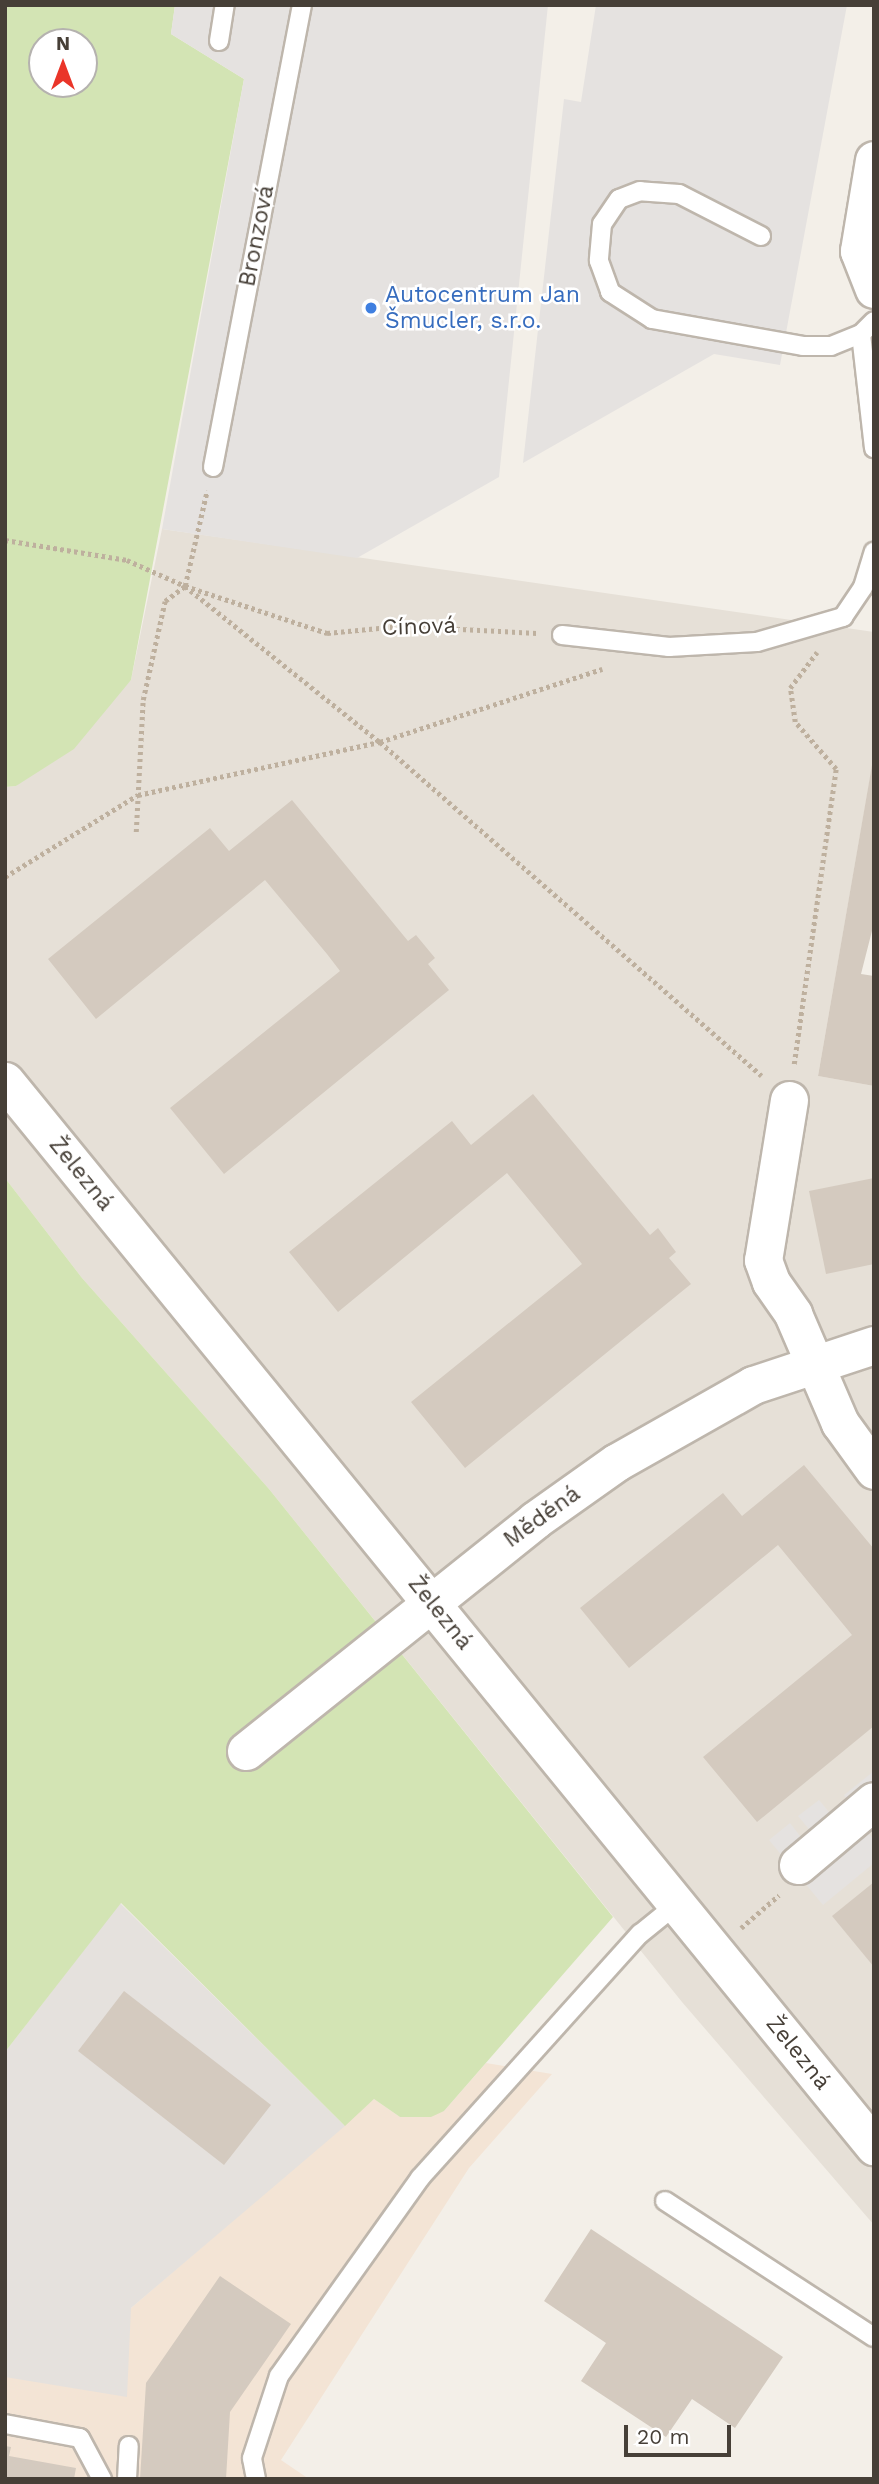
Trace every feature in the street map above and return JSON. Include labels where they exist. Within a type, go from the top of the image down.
[{"type":"street","points":[[874,160],[859,251],[874,289]]},
{"type":"street","name":"Železná","points":[[5,1081],[874,2146]]},
{"type":"street","points":[[789,1100],[763,1260],[814,1362],[840,1423],[874,1471]]},
{"type":"street","name":"Měděná","points":[[246,1751],[535,1520],[617,1462],[697,1413],[814,1362],[874,1345]]},
{"type":"street","points":[[798,1865],[874,1801]]},
{"type":"lane","points":[[219,41],[225,5]]},
{"type":"lane","name":"Bronzová","points":[[213,467],[302,5]]},
{"type":"lane","points":[[761,236],[679,194],[640,191],[619,199],[602,224],[599,261],[610,292],[652,319],[803,346],[831,346],[868,327],[874,448]]},
{"type":"lane","points":[[562,635],[669,647],[757,642],[843,617],[863,587],[874,552]]},
{"type":"lane","points":[[256,2479],[252,2458],[279,2376],[420,2178],[640,1934],[677,1904]]},
{"type":"lane","points":[[665,2201],[874,2337]]},
{"type":"lane","points":[[5,2424],[80,2438],[102,2479]]},
{"type":"lane","points":[[127,2479],[129,2446]]},
{"type":"path","points":[[136,832],[143,700],[165,601],[185,586],[213,467]]},
{"type":"path","points":[[5,540],[127,560],[185,586],[380,742],[789,1100]]},
{"type":"path","name":"Cínová","points":[[185,586],[327,633],[400,626],[473,626],[562,635]]},
{"type":"path","points":[[789,1100],[836,769],[795,722],[790,688],[843,617]]},
{"type":"path","points":[[5,877],[138,795],[380,742],[617,664]]},
{"type":"path","points":[[715,1951],[799,1879],[798,1865]]},
{"type":"shaded area","points":[[175,5],[548,5],[499,477],[357,558],[162,529],[244,79],[171,34]]},
{"type":"shaded area","points":[[596,5],[847,5],[780,365],[714,354],[523,463],[564,99],[581,102]]},
{"type":"shaded area","points":[[162,529],[874,632],[874,755],[818,1076],[874,1086],[874,2225],[682,2002],[269,1489],[82,1278],[5,1178],[5,787],[16,786],[131,680]]},
{"type":"shaded area","points":[[874,1771],[874,1828],[868,1833],[874,1840],[874,1863],[823,1905],[769,1840],[790,1823],[804,1841],[813,1834],[798,1816],[819,1800],[834,1818],[851,1805],[844,1795]]},
{"type":"shaded area","points":[[120,1903],[345,2126],[131,2308],[127,2397],[5,2377],[5,2052]]},
{"type":"shaded area","points":[[486,2063],[552,2074],[469,2168],[281,2460],[309,2479],[5,2479],[5,2286],[131,2308],[374,2099],[400,2117],[444,2111]]},
{"type":"green space","points":[[5,5],[175,5],[171,34],[244,79],[131,680],[74,749],[16,786],[5,787]]},
{"type":"green space","points":[[5,1178],[82,1278],[269,1489],[613,1917],[444,2111],[431,2117],[400,2117],[374,2099],[345,2126],[121,1903],[5,2052]]},
{"type":"building","points":[[872,765],[874,923],[861,974],[874,976],[874,1086],[818,1076]]},
{"type":"building","points":[[292,800],[408,941],[416,935],[435,958],[428,964],[449,990],[224,1174],[170,1108],[340,971],[327,954],[265,880],[96,1019],[48,959],[210,828],[229,851]]},
{"type":"building","points":[[533,1094],[650,1235],[658,1228],[676,1252],[669,1258],[691,1284],[465,1468],[411,1402],[582,1264],[507,1173],[338,1312],[289,1252],[452,1121],[471,1145]]},
{"type":"building","points":[[874,1178],[874,1264],[826,1274],[809,1191]]},
{"type":"building","points":[[804,1465],[874,1549],[874,1726],[757,1822],[703,1757],[852,1635],[778,1545],[629,1668],[580,1608],[723,1493],[742,1516]]},
{"type":"building","points":[[874,1882],[874,1967],[832,1916]]},
{"type":"building","points":[[124,1991],[271,2105],[224,2165],[78,2051]]},
{"type":"building","points":[[591,2229],[783,2357],[735,2428],[692,2399],[666,2437],[581,2381],[606,2343],[544,2301]]},
{"type":"building","points":[[220,2276],[291,2324],[230,2412],[226,2479],[140,2479],[146,2383]]},
{"type":"building","points":[[5,2446],[11,2447],[9,2456],[76,2468],[74,2479],[5,2479]]},
{"type":"place","name":"Autocentrum Jan Šmucler, s.r.o.","points":[[371,308]]}]
